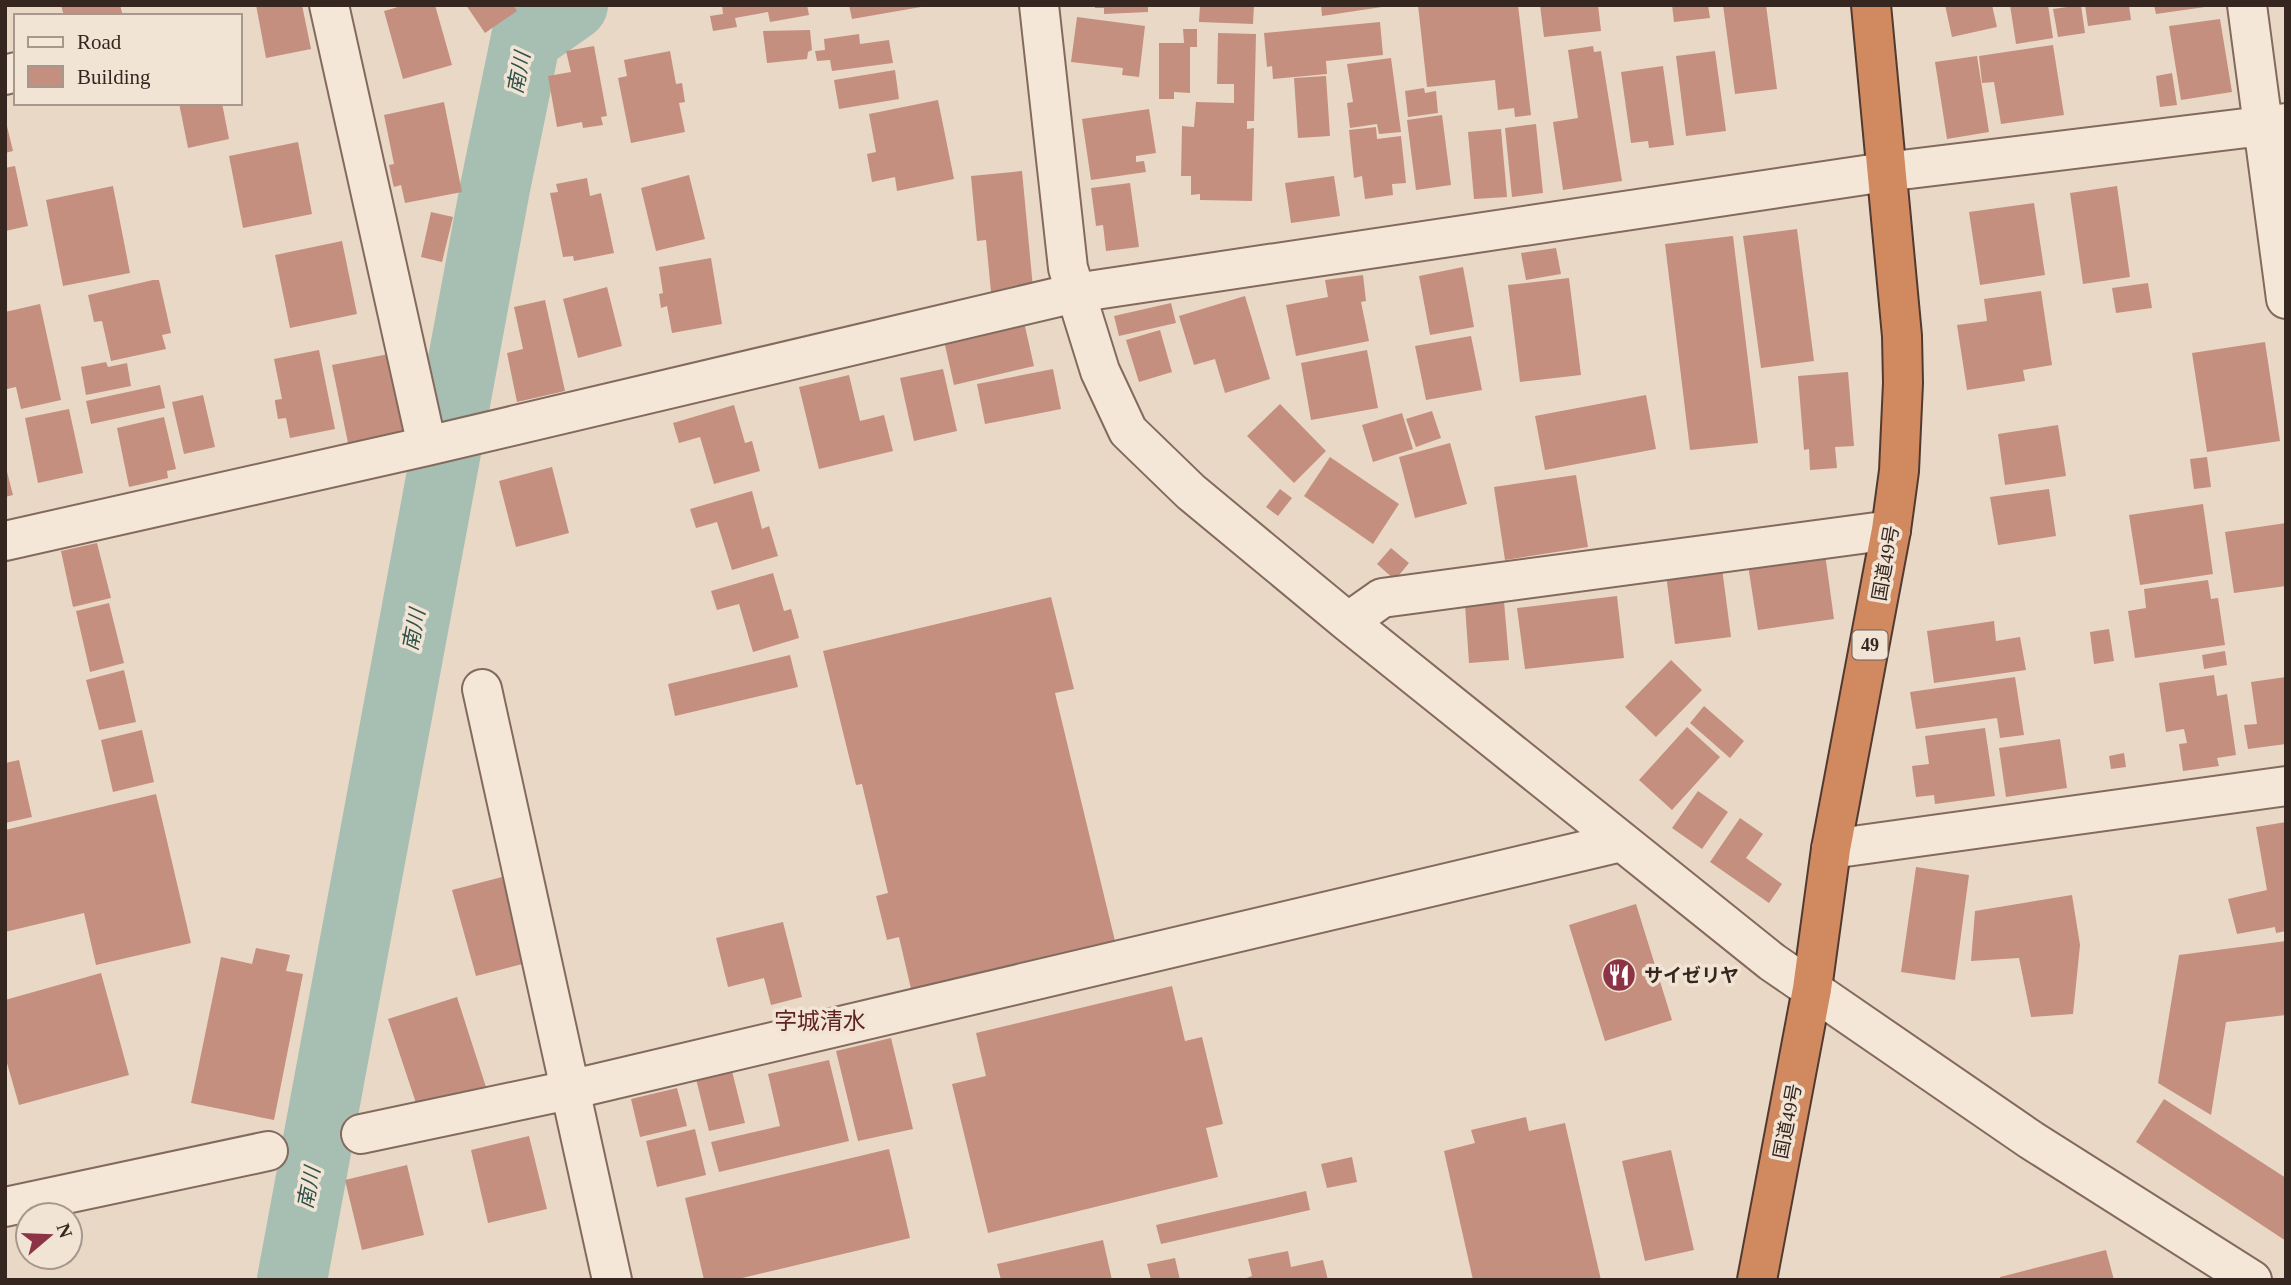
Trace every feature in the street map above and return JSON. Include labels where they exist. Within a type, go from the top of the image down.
[{"type":"highway","name":"国道49号","points":[[1757,1280],[1812,989],[1831,849],[1891,530],[1899,471],[1903,383],[1896,270],[1871,5]]},
{"type":"street","points":[[330,5],[427,446]]},
{"type":"street","points":[[1039,5],[1069,268],[1100,370],[1128,431],[1191,492],[1348,622],[1772,962],[2031,1140],[2252,1280]]},
{"type":"street","points":[[2247,5],[2274,124],[2286,299]]},
{"type":"street","points":[[5,541],[427,446],[1075,293],[1885,172],[2274,124]]},
{"type":"street","points":[[1348,622],[1382,598],[1891,530]]},
{"type":"street","points":[[482,689],[612,1280]]},
{"type":"street","points":[[1831,849],[2286,786]]},
{"type":"street","points":[[361,1134],[569,1090],[1621,842]]},
{"type":"street","points":[[5,1207],[268,1151]]},
{"type":"building","points":[[61,5],[120,5],[122,14],[63,14]]},
{"type":"building","points":[[256,5],[302,5],[311,49],[266,58]]},
{"type":"building","points":[[405,5],[435,5],[452,65],[403,79],[384,11]]},
{"type":"building","points":[[466,5],[513,5],[517,11],[485,33]]},
{"type":"building","points":[[722,5],[807,5],[809,15],[770,22],[768,12],[735,18],[737,27],[713,31],[710,16],[723,14]]},
{"type":"building","points":[[849,5],[921,5],[921,7],[852,19]]},
{"type":"building","points":[[1095,5],[1148,5],[1148,12],[1104,14],[1104,8],[1095,8]]},
{"type":"building","points":[[1200,5],[1254,5],[1253,24],[1199,22]]},
{"type":"building","points":[[1321,5],[1382,5],[1382,7],[1322,16]]},
{"type":"building","points":[[1418,5],[1518,5],[1531,115],[1515,117],[1514,108],[1498,110],[1495,80],[1427,87]]},
{"type":"building","points":[[1540,5],[1598,5],[1601,31],[1544,37]]},
{"type":"building","points":[[1672,5],[1708,5],[1710,18],[1674,22]]},
{"type":"building","points":[[1723,5],[1766,5],[1777,89],[1735,94]]},
{"type":"building","points":[[1945,5],[1992,5],[1997,27],[1952,37]]},
{"type":"building","points":[[2010,5],[2048,5],[2053,38],[2016,44]]},
{"type":"building","points":[[2081,5],[2085,33],[2058,37],[2053,9]]},
{"type":"building","points":[[2085,5],[2129,5],[2131,20],[2088,26]]},
{"type":"building","points":[[2154,5],[2205,5],[2205,7],[2156,14]]},
{"type":"building","points":[[1077,17],[1145,26],[1139,77],[1122,75],[1123,68],[1071,62]]},
{"type":"building","points":[[2220,19],[2232,92],[2181,100],[2169,26]]},
{"type":"building","points":[[1380,22],[1383,55],[1326,61],[1327,74],[1273,79],[1272,66],[1267,67],[1264,33]]},
{"type":"building","points":[[1183,29],[1197,29],[1197,47],[1190,47],[1190,93],[1174,92],[1174,99],[1159,99],[1159,43],[1184,43]]},
{"type":"building","points":[[810,30],[812,50],[808,52],[807,59],[767,63],[763,31]]},
{"type":"building","points":[[1218,33],[1256,34],[1254,121],[1247,121],[1247,129],[1254,128],[1252,201],[1200,200],[1200,194],[1191,195],[1191,176],[1181,176],[1182,126],[1194,127],[1196,102],[1234,103],[1234,84],[1217,84]]},
{"type":"building","points":[[859,34],[860,44],[889,40],[893,63],[832,71],[830,60],[817,61],[815,51],[825,50],[824,39]]},
{"type":"building","points":[[2053,45],[2064,115],[2001,124],[1994,82],[1982,83],[1979,56]]},
{"type":"building","points":[[594,46],[607,116],[601,117],[603,125],[583,128],[582,122],[557,127],[548,76],[571,72],[566,51]]},
{"type":"building","points":[[1593,46],[1594,52],[1601,51],[1622,181],[1563,190],[1553,122],[1578,118],[1568,50]]},
{"type":"building","points":[[670,51],[676,84],[682,83],[685,102],[679,103],[685,132],[631,143],[618,78],[627,76],[624,60]]},
{"type":"building","points":[[1715,51],[1726,131],[1686,136],[1676,56]]},
{"type":"building","points":[[1977,56],[1989,132],[1947,139],[1935,62]]},
{"type":"building","points":[[1391,58],[1401,132],[1379,134],[1377,124],[1350,128],[1347,103],[1353,102],[1347,64]]},
{"type":"building","points":[[1663,66],[1674,145],[1649,148],[1648,141],[1631,143],[1621,72]]},
{"type":"building","points":[[895,70],[899,99],[839,109],[834,80]]},
{"type":"building","points":[[2172,73],[2177,105],[2160,107],[2156,76]]},
{"type":"building","points":[[1326,76],[1330,136],[1298,138],[1294,78]]},
{"type":"building","points":[[1424,88],[1425,93],[1436,91],[1438,113],[1408,117],[1405,91]]},
{"type":"building","points":[[938,100],[954,179],[897,191],[895,177],[872,182],[867,154],[876,152],[869,114]]},
{"type":"building","points":[[444,102],[462,192],[405,203],[401,185],[394,187],[393,184],[389,165],[394,164],[384,115]]},
{"type":"building","points":[[179,105],[222,105],[229,139],[188,148]]},
{"type":"building","points":[[1149,109],[1156,153],[1136,156],[1136,162],[1144,161],[1146,172],[1091,180],[1082,119]]},
{"type":"building","points":[[1442,115],[1451,185],[1416,190],[1407,120]]},
{"type":"building","points":[[5,123],[13,151],[5,153]]},
{"type":"building","points":[[1536,124],[1543,193],[1512,197],[1505,128]]},
{"type":"building","points":[[1376,127],[1377,139],[1401,136],[1406,183],[1392,184],[1393,195],[1365,199],[1362,176],[1354,178],[1349,130]]},
{"type":"building","points":[[1501,129],[1507,197],[1474,199],[1468,132]]},
{"type":"building","points":[[298,142],[312,214],[243,228],[229,156]]},
{"type":"building","points":[[15,166],[28,226],[5,231],[5,168]]},
{"type":"building","points":[[1022,171],[1033,288],[991,292],[986,240],[977,241],[971,176]]},
{"type":"building","points":[[689,175],[705,239],[656,251],[641,188]]},
{"type":"building","points":[[1334,176],[1340,216],[1291,223],[1285,183]]},
{"type":"building","points":[[587,178],[590,196],[601,193],[614,253],[574,261],[573,256],[563,257],[550,193],[558,192],[556,184]]},
{"type":"building","points":[[1130,183],[1139,247],[1106,251],[1103,225],[1096,226],[1091,188]]},
{"type":"building","points":[[113,186],[130,273],[63,286],[46,200]]},
{"type":"building","points":[[2117,186],[2130,277],[2083,284],[2070,193]]},
{"type":"building","points":[[2034,203],[2045,275],[1980,285],[1969,212]]},
{"type":"building","points":[[431,212],[453,217],[442,262],[421,257]]},
{"type":"building","points":[[1797,229],[1814,361],[1761,368],[1743,236]]},
{"type":"building","points":[[1733,236],[1758,443],[1690,450],[1665,244]]},
{"type":"building","points":[[342,241],[357,314],[290,328],[275,255]]},
{"type":"building","points":[[1556,248],[1561,274],[1526,280],[1521,253]]},
{"type":"building","points":[[711,258],[722,324],[672,333],[667,306],[661,308],[659,294],[663,293],[659,267]]},
{"type":"building","points":[[1463,267],[1474,327],[1430,335],[1419,276]]},
{"type":"building","points":[[1363,275],[1366,301],[1361,302],[1369,341],[1296,356],[1286,305],[1328,297],[1325,280]]},
{"type":"building","points":[[1569,278],[1581,375],[1520,382],[1508,285]]},
{"type":"building","points":[[159,280],[171,333],[162,335],[166,349],[111,361],[102,321],[94,322],[88,295]]},
{"type":"building","points":[[2148,283],[2152,308],[2116,313],[2112,288]]},
{"type":"building","points":[[607,287],[622,346],[578,358],[563,299]]},
{"type":"building","points":[[2041,291],[2052,365],[2023,370],[2025,381],[1967,390],[1957,325],[1987,321],[1984,299]]},
{"type":"building","points":[[1245,296],[1270,379],[1225,393],[1215,359],[1194,365],[1179,316]]},
{"type":"building","points":[[545,300],[565,391],[517,402],[507,353],[523,349],[514,307]]},
{"type":"building","points":[[1171,303],[1176,323],[1119,336],[1114,316]]},
{"type":"building","points":[[40,304],[61,400],[21,409],[16,387],[7,389],[5,380],[5,312]]},
{"type":"building","points":[[1024,322],[1034,366],[954,385],[944,341]]},
{"type":"building","points":[[1160,330],[1172,372],[1139,382],[1126,340]]},
{"type":"building","points":[[1471,336],[1482,390],[1426,400],[1415,346]]},
{"type":"building","points":[[2265,342],[2280,441],[2207,452],[2192,353]]},
{"type":"building","points":[[319,350],[335,429],[290,438],[286,418],[278,419],[275,400],[282,399],[274,359]]},
{"type":"building","points":[[1367,350],[1378,408],[1311,420],[1301,363]]},
{"type":"building","points":[[389,354],[405,432],[348,443],[332,365]]},
{"type":"building","points":[[106,362],[108,367],[127,363],[131,386],[86,395],[81,367]]},
{"type":"building","points":[[943,369],[957,431],[914,441],[900,378]]},
{"type":"building","points":[[1053,369],[1061,409],[985,424],[977,384]]},
{"type":"building","points":[[1848,372],[1854,446],[1835,447],[1837,468],[1810,470],[1809,449],[1804,450],[1798,376]]},
{"type":"building","points":[[849,375],[860,421],[884,415],[893,451],[819,469],[799,387]]},
{"type":"building","points":[[160,385],[165,408],[91,424],[86,401]]},
{"type":"building","points":[[203,395],[215,447],[184,454],[172,402]]},
{"type":"building","points":[[1646,395],[1656,449],[1545,470],[1535,416]]},
{"type":"building","points":[[1280,404],[1326,451],[1294,483],[1247,436]]},
{"type":"building","points":[[734,405],[745,443],[752,441],[760,471],[714,484],[700,437],[679,443],[673,423]]},
{"type":"building","points":[[69,409],[83,473],[38,483],[25,418]]},
{"type":"building","points":[[1432,411],[1441,438],[1416,447],[1406,419]]},
{"type":"building","points":[[1402,413],[1413,449],[1373,462],[1362,425]]},
{"type":"building","points":[[164,417],[176,469],[167,471],[168,478],[129,487],[117,428]]},
{"type":"building","points":[[2058,425],[2066,476],[2005,485],[1998,434]]},
{"type":"building","points":[[1450,443],[1467,504],[1415,518],[1399,457]]},
{"type":"building","points":[[1330,457],[1399,504],[1373,544],[1304,496]]},
{"type":"building","points":[[2207,457],[2211,487],[2194,489],[2190,459]]},
{"type":"building","points":[[5,464],[13,495],[5,497]]},
{"type":"building","points":[[552,467],[569,533],[516,547],[499,481]]},
{"type":"building","points":[[1576,475],[1588,547],[1505,560],[1494,487]]},
{"type":"building","points":[[1280,489],[1292,498],[1278,516],[1266,507]]},
{"type":"building","points":[[2049,489],[2056,536],[1998,545],[1990,497]]},
{"type":"building","points":[[752,491],[762,529],[769,526],[778,556],[732,570],[717,522],[696,528],[690,509]]},
{"type":"building","points":[[2203,504],[2213,574],[2140,585],[2129,515]]},
{"type":"building","points":[[2286,523],[2286,586],[2234,593],[2225,532]]},
{"type":"building","points":[[97,543],[111,598],[73,607],[61,551]]},
{"type":"building","points":[[1391,548],[1409,563],[1395,580],[1377,564]]},
{"type":"building","points":[[1825,554],[1834,619],[1758,630],[1748,565]]},
{"type":"building","points":[[1722,568],[1731,637],[1675,644],[1666,575]]},
{"type":"building","points":[[773,573],[784,611],[791,609],[799,638],[753,652],[739,604],[717,610],[711,591]]},
{"type":"building","points":[[2208,580],[2211,599],[2218,598],[2225,645],[2135,658],[2128,611],[2146,608],[2144,589]]},
{"type":"building","points":[[1617,596],[1624,658],[1525,669],[1517,608]]},
{"type":"building","points":[[1051,597],[1074,689],[1055,693],[1115,941],[911,989],[899,937],[887,940],[876,896],[888,893],[862,784],[856,785],[823,651]]},
{"type":"building","points":[[1504,601],[1509,660],[1469,663],[1465,605]]},
{"type":"building","points":[[109,603],[124,663],[90,672],[76,611]]},
{"type":"building","points":[[1994,621],[1996,641],[2020,637],[2026,670],[1934,683],[1927,631]]},
{"type":"building","points":[[2109,629],[2114,661],[2094,664],[2090,632]]},
{"type":"building","points":[[2225,651],[2227,665],[2204,669],[2202,655]]},
{"type":"building","points":[[790,655],[798,687],[675,716],[668,684]]},
{"type":"building","points":[[1671,660],[1702,690],[1656,737],[1625,707]]},
{"type":"building","points":[[124,670],[136,722],[99,730],[86,680]]},
{"type":"building","points":[[2214,675],[2217,696],[2227,694],[2236,755],[2217,758],[2219,766],[2183,771],[2179,744],[2187,743],[2184,729],[2166,732],[2159,683]]},
{"type":"building","points":[[2015,677],[2024,735],[2000,738],[1997,718],[1916,729],[1910,692]]},
{"type":"building","points":[[2286,677],[2286,744],[2248,749],[2244,725],[2257,724],[2251,682]]},
{"type":"building","points":[[1704,706],[1744,741],[1730,758],[1690,723]]},
{"type":"building","points":[[1687,727],[1720,757],[1672,810],[1639,780]]},
{"type":"building","points":[[1985,728],[1995,796],[1935,804],[1934,795],[1916,797],[1912,766],[1929,764],[1925,736]]},
{"type":"building","points":[[142,730],[154,782],[113,792],[101,740]]},
{"type":"building","points":[[2060,739],[2067,788],[2006,797],[1999,748]]},
{"type":"building","points":[[2124,753],[2126,767],[2111,769],[2109,756]]},
{"type":"building","points":[[19,760],[32,817],[5,823],[5,763]]},
{"type":"building","points":[[1698,791],[1728,812],[1702,849],[1672,828]]},
{"type":"building","points":[[156,794],[191,943],[96,965],[84,913],[5,932],[5,830]]},
{"type":"building","points":[[1740,818],[1763,834],[1746,858],[1782,884],[1769,903],[1710,862]]},
{"type":"building","points":[[2286,822],[2286,931],[2276,933],[2275,927],[2237,934],[2228,899],[2267,890],[2256,827]]},
{"type":"building","points":[[1916,867],[1969,875],[1955,980],[1901,972]]},
{"type":"building","points":[[502,877],[526,963],[476,976],[452,890]]},
{"type":"building","points":[[2072,895],[2080,945],[2073,1014],[2031,1017],[2019,958],[1971,961],[1975,911]]},
{"type":"building","points":[[1636,904],[1672,1020],[1605,1041],[1569,925]]},
{"type":"building","points":[[783,922],[802,997],[771,1005],[764,978],[728,987],[716,938]]},
{"type":"building","points":[[2286,941],[2286,1015],[2226,1022],[2211,1115],[2158,1083],[2179,955]]},
{"type":"building","points":[[256,948],[290,955],[286,971],[303,974],[274,1120],[191,1103],[221,957],[252,964]]},
{"type":"building","points":[[101,973],[129,1075],[19,1105],[5,1056],[5,1000]]},
{"type":"building","points":[[1172,986],[1185,1041],[1202,1037],[1223,1124],[1206,1128],[1218,1177],[988,1233],[952,1084],[986,1076],[976,1033]]},
{"type":"building","points":[[457,997],[486,1087],[418,1109],[388,1019]]},
{"type":"building","points":[[891,1038],[913,1129],[858,1141],[836,1051]]},
{"type":"building","points":[[829,1060],[849,1141],[719,1172],[711,1142],[780,1126],[768,1074]]},
{"type":"building","points":[[732,1071],[745,1123],[709,1131],[696,1079]]},
{"type":"building","points":[[677,1088],[687,1126],[640,1137],[631,1099]]},
{"type":"building","points":[[2164,1099],[2286,1178],[2286,1241],[2136,1142]]},
{"type":"building","points":[[1526,1117],[1529,1131],[1565,1123],[1601,1280],[1473,1280],[1444,1151],[1475,1143],[1471,1130]]},
{"type":"building","points":[[695,1129],[706,1175],[657,1187],[646,1141]]},
{"type":"building","points":[[529,1136],[547,1209],[488,1223],[471,1150]]},
{"type":"building","points":[[889,1149],[910,1238],[734,1280],[704,1280],[685,1198]]},
{"type":"building","points":[[1671,1150],[1694,1250],[1645,1261],[1622,1161]]},
{"type":"building","points":[[1352,1157],[1357,1182],[1327,1188],[1321,1164]]},
{"type":"building","points":[[407,1165],[424,1235],[362,1250],[345,1180]]},
{"type":"building","points":[[1306,1191],[1310,1210],[1161,1244],[1156,1225]]},
{"type":"building","points":[[1103,1240],[1112,1280],[1001,1280],[997,1264]]},
{"type":"building","points":[[2106,1250],[2114,1280],[2000,1280],[2000,1277]]},
{"type":"building","points":[[1288,1251],[1291,1267],[1323,1260],[1328,1280],[1241,1280],[1252,1276],[1248,1259]]},
{"type":"building","points":[[1175,1258],[1180,1280],[1151,1280],[1147,1264]]},
{"type":"waterway","name":"南川","points":[[292,1280],[495,188],[526,38],[573,5]]},
{"type":"place","name":"サイゼリヤ","points":[[1619,975]]},
{"type":"district","name":"字城清水","points":[[820,1021]]}]
